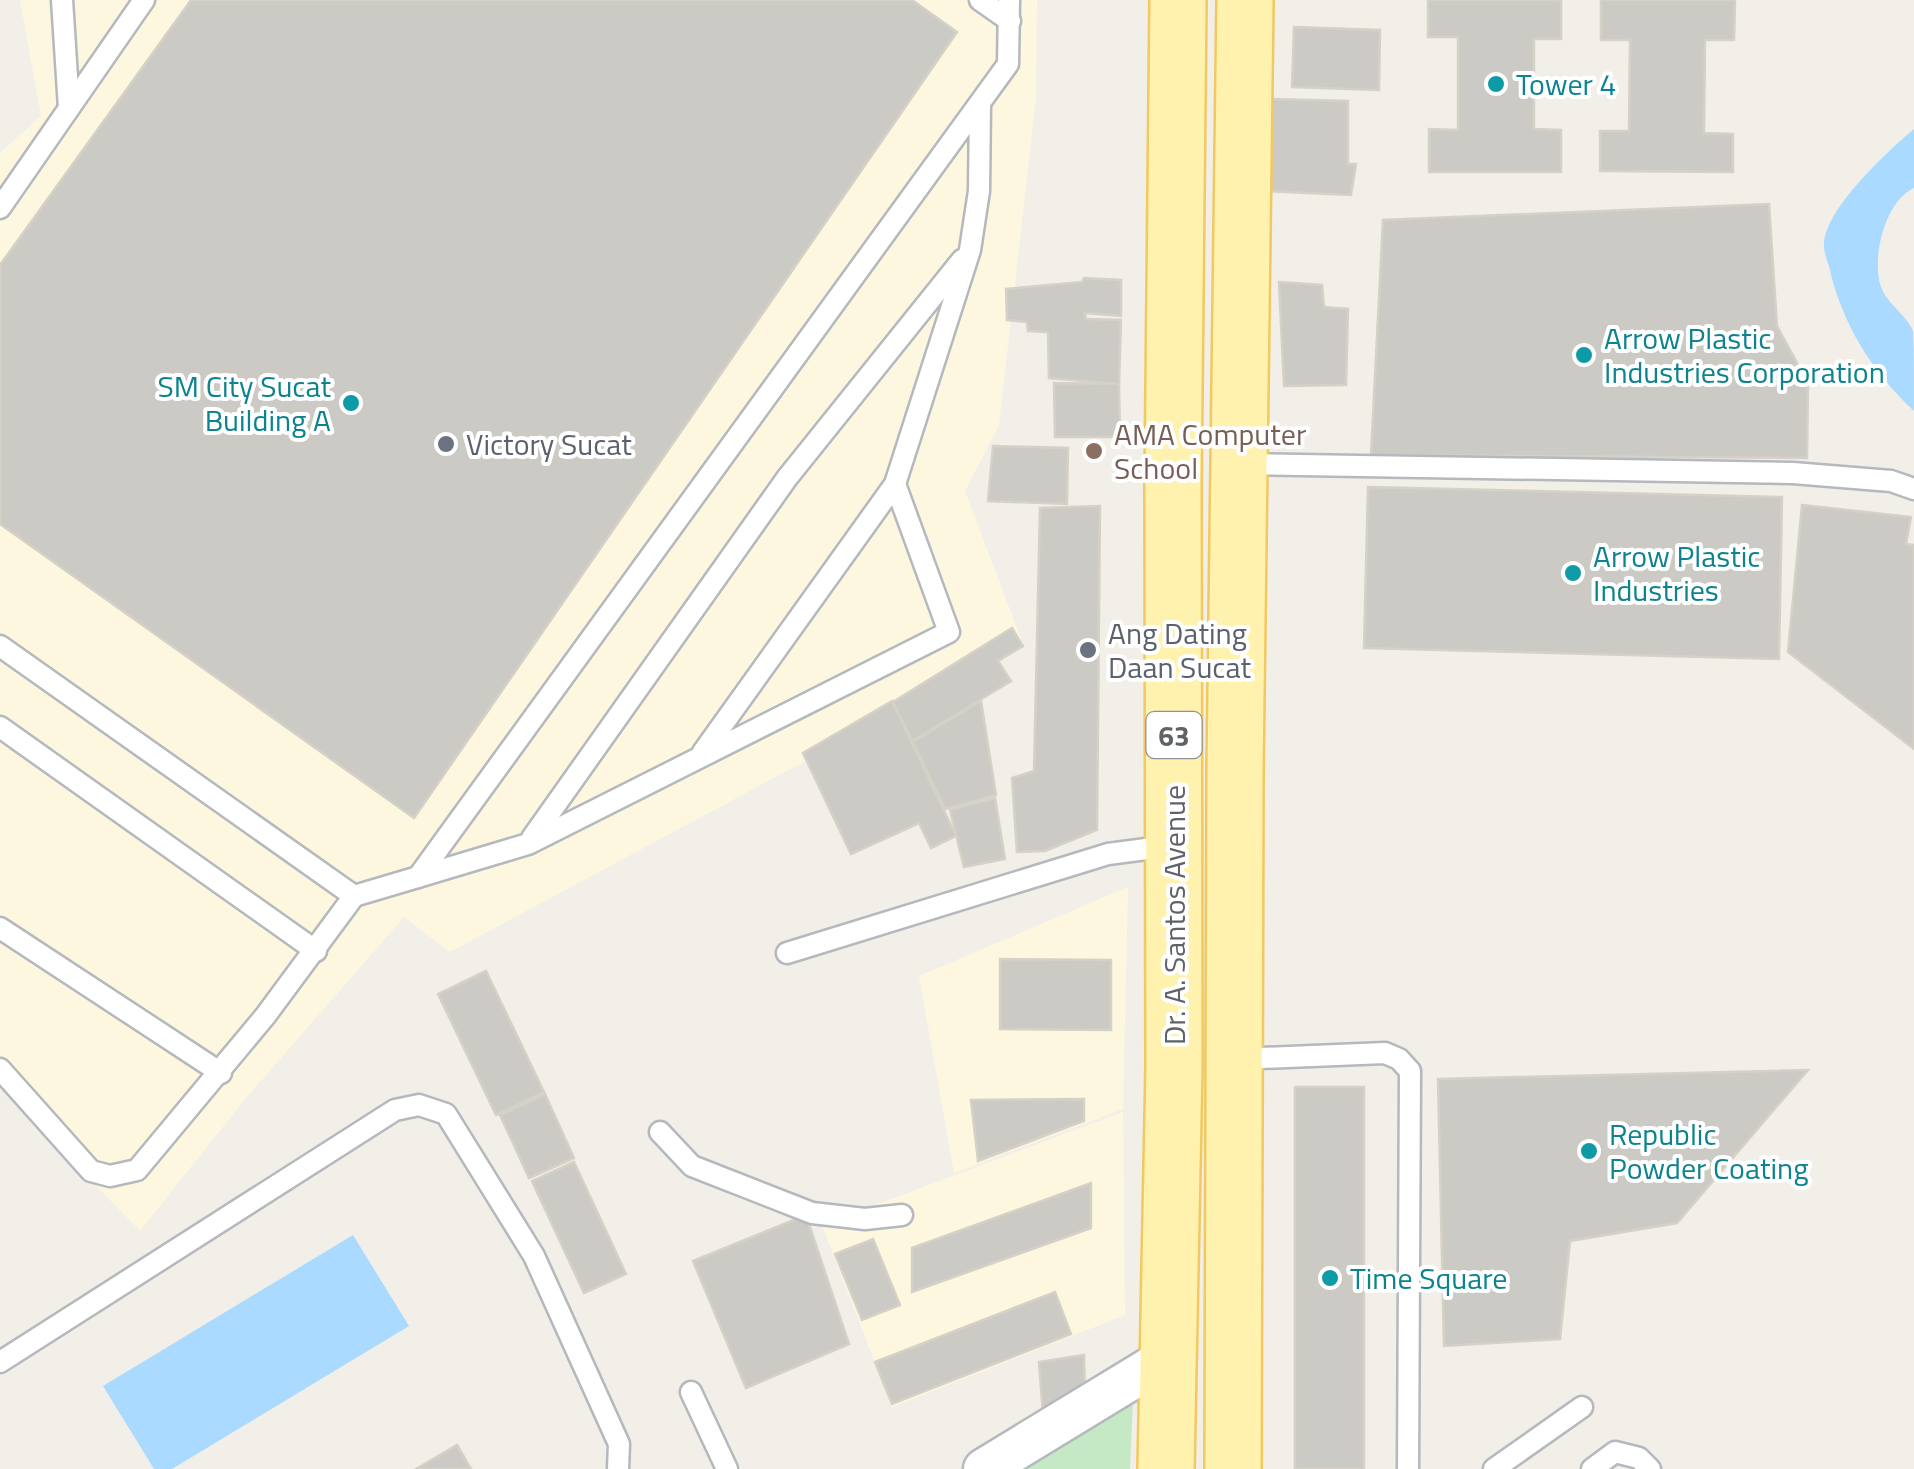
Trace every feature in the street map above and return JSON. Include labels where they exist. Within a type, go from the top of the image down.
[{"type":"main road","name":"Dr. A. Santos Avenue","points":[[1166,1469],[1173,996],[1178,0]]},
{"type":"main road","name":"Dr. A. Santos Avenue","points":[[1232,1469],[1244,0]]},
{"type":"main road","points":[[1173,484],[1240,475]]},
{"type":"main road","points":[[1173,996],[1234,1002]]},
{"type":"street","points":[[984,1469],[1168,1357]]},
{"type":"lane","points":[[62,0],[69,108]]},
{"type":"lane","points":[[0,208],[144,0]]},
{"type":"lane","points":[[418,876],[1008,64],[1010,11],[980,0]]},
{"type":"lane","points":[[702,753],[896,484],[970,250],[979,191],[980,104]]},
{"type":"lane","points":[[528,844],[787,478],[970,250]]},
{"type":"lane","points":[[1240,475],[1793,474],[1891,481],[1914,489]]},
{"type":"lane","points":[[0,1070],[91,1170],[110,1176],[137,1170],[220,1073],[354,896],[528,844],[702,753],[949,632],[896,484]]},
{"type":"lane","points":[[0,646],[354,896]]},
{"type":"lane","points":[[0,727],[316,951]]},
{"type":"lane","points":[[787,954],[1108,854],[1173,846]]},
{"type":"lane","points":[[0,928],[220,1073]]},
{"type":"lane","points":[[1234,1059],[1385,1053],[1400,1058],[1410,1071],[1408,1469]]},
{"type":"lane","points":[[0,1362],[395,1110],[420,1106],[446,1114],[534,1256],[619,1444],[618,1469]]},
{"type":"lane","points":[[660,1132],[692,1166],[812,1213],[865,1219],[902,1214]]},
{"type":"lane","points":[[691,1392],[727,1469]]},
{"type":"lane","points":[[1494,1469],[1582,1407]]},
{"type":"lane","points":[[1592,1469],[1616,1452],[1639,1458],[1650,1469]]},
{"type":"shaded area","points":[[20,0],[1037,0],[1036,97],[999,425],[965,491],[1023,644],[450,952],[404,917],[245,1099],[140,1231],[0,1087],[0,153],[41,116]]},
{"type":"shaded area","points":[[1128,887],[1123,1109],[954,1173],[919,976]]},
{"type":"shaded area","points":[[1123,1112],[1125,1315],[892,1407],[822,1225]]},
{"type":"green space","points":[[1133,1401],[1130,1469],[1022,1469]]},
{"type":"water","points":[[1914,129],[1914,188],[1888,217],[1879,246],[1878,275],[1884,293],[1913,331],[1914,411],[1860,345],[1841,307],[1824,246],[1828,229],[1847,197]]},
{"type":"water","points":[[353,1235],[409,1326],[172,1469],[154,1469],[103,1386]]},
{"type":"building","name":"SM City Sucat Building A","points":[[191,0],[912,0],[957,32],[414,818],[0,524],[0,265]]},
{"type":"building","name":"Tower 4","points":[[1428,0],[1561,0],[1561,39],[1534,39],[1534,129],[1561,130],[1561,172],[1429,172],[1429,129],[1458,130],[1458,37],[1428,37]]},
{"type":"building","points":[[1601,0],[1735,0],[1734,40],[1705,40],[1704,133],[1733,134],[1733,172],[1600,171],[1600,131],[1629,131],[1630,40],[1601,40]]},
{"type":"building","points":[[1294,27],[1380,30],[1379,90],[1292,87]]},
{"type":"building","points":[[1272,99],[1348,101],[1348,164],[1356,164],[1351,195],[1267,191]]},
{"type":"building","name":"Arrow Plastic Industries Corporation","points":[[1769,204],[1777,326],[1808,383],[1807,458],[1371,455],[1383,220]]},
{"type":"building","points":[[1084,278],[1121,280],[1121,316],[1085,313],[1086,319],[1121,320],[1119,384],[1049,378],[1048,332],[1028,331],[1027,322],[1007,320],[1006,289],[1082,282]]},
{"type":"building","points":[[1279,282],[1322,285],[1324,307],[1348,309],[1346,385],[1284,386]]},
{"type":"building","points":[[1054,383],[1119,384],[1120,437],[1055,437]]},
{"type":"building","points":[[993,446],[1068,448],[1067,504],[988,501]]},
{"type":"building","name":"Arrow Plastic Industries","points":[[1368,487],[1782,497],[1779,659],[1364,648]]},
{"type":"building","points":[[1802,505],[1911,517],[1906,544],[1914,545],[1914,749],[1788,652]]},
{"type":"building","points":[[1100,506],[1097,830],[1045,851],[1017,852],[1012,778],[1034,771],[1040,508]]},
{"type":"building","points":[[1012,628],[1023,646],[998,661],[1011,681],[912,741],[893,702]]},
{"type":"building","points":[[892,701],[956,836],[931,848],[919,823],[851,854],[803,753]]},
{"type":"building","points":[[981,701],[996,795],[945,809],[913,742]]},
{"type":"building","points":[[995,798],[1005,859],[964,867],[950,810]]},
{"type":"building","points":[[1000,959],[1111,960],[1111,1030],[1000,1029]]},
{"type":"building","points":[[486,971],[544,1092],[496,1115],[438,994]]},
{"type":"building","name":"Republic Powder Coating","points":[[1808,1070],[1677,1223],[1570,1241],[1560,1339],[1444,1346],[1438,1079]]},
{"type":"building","name":"Time Square","points":[[1295,1087],[1364,1087],[1364,1469],[1295,1469]]},
{"type":"building","points":[[545,1094],[574,1158],[529,1178],[500,1115]]},
{"type":"building","points":[[1084,1099],[1084,1121],[978,1161],[971,1100]]},
{"type":"building","points":[[574,1162],[626,1274],[584,1293],[532,1181]]},
{"type":"building","points":[[1091,1183],[1091,1228],[912,1292],[912,1248]]},
{"type":"building","points":[[806,1215],[849,1344],[746,1388],[693,1261]]},
{"type":"building","points":[[873,1239],[900,1305],[862,1320],[835,1254]]},
{"type":"building","points":[[1055,1292],[1071,1334],[892,1404],[875,1362]]},
{"type":"building","points":[[1084,1355],[1085,1399],[1043,1414],[1039,1362]]},
{"type":"building","points":[[457,1445],[471,1469],[416,1469]]},
{"type":"place","name":"Tower 4","points":[[1496,84]]},
{"type":"place","name":"Arrow Plastic Industries Corporation","points":[[1584,355]]},
{"type":"place","name":"SM City Sucat Building A","points":[[351,403]]},
{"type":"place","name":"Victory Sucat","points":[[446,444]]},
{"type":"place","name":"AMA Computer School","points":[[1094,451]]},
{"type":"place","name":"Arrow Plastic Industries","points":[[1573,573]]},
{"type":"place","name":"Ang Dating Daan Sucat","points":[[1088,650]]},
{"type":"place","name":"Republic Powder Coating","points":[[1589,1151]]},
{"type":"place","name":"Time Square","points":[[1330,1278]]}]
